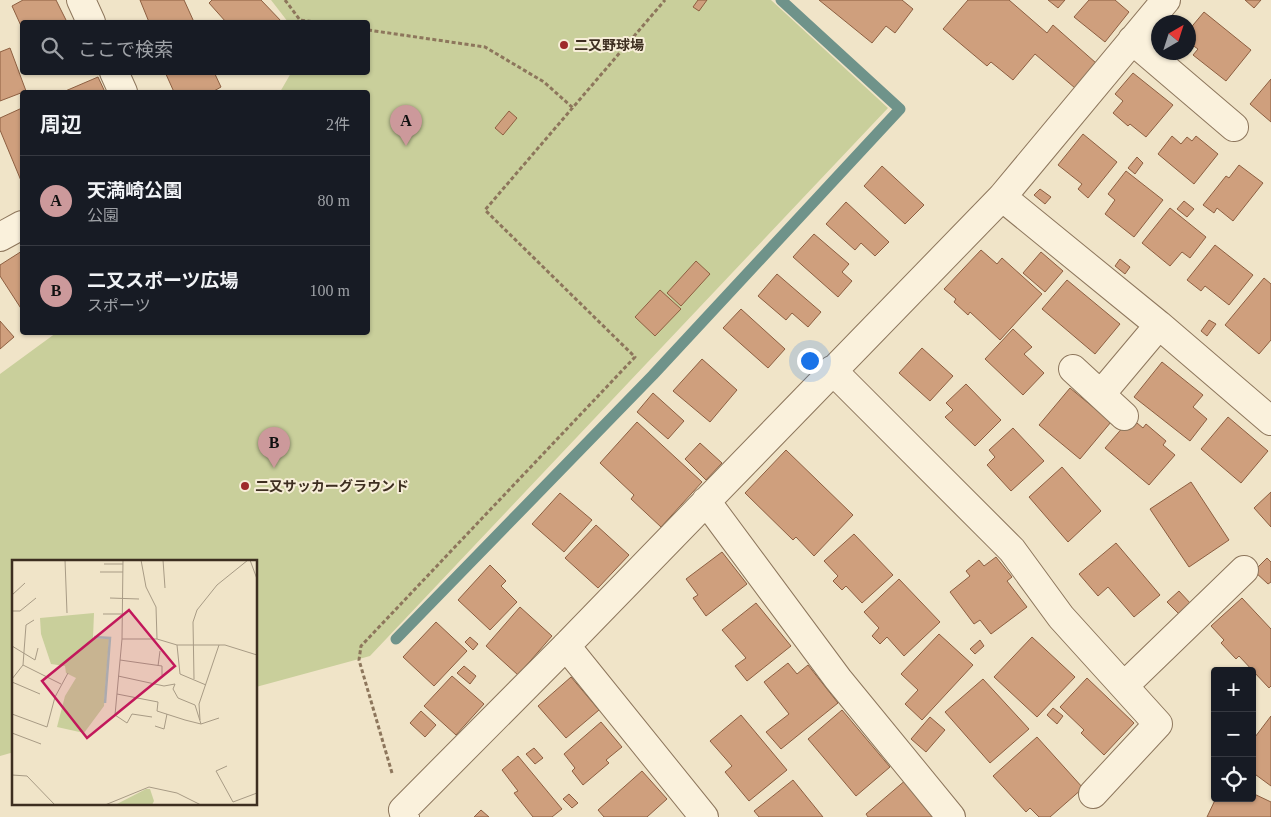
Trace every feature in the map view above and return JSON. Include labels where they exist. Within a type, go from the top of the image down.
[{"type":"street","points":[[81,0],[90,20]]},
{"type":"street","points":[[404,814],[832,370],[1002,197],[1166,0]]},
{"type":"street","points":[[1132,40],[1234,128]]},
{"type":"street","points":[[115,75],[122,90]]},
{"type":"street","points":[[1002,197],[1159,325],[1271,421]]},
{"type":"street","points":[[1101,394],[1159,325]]},
{"type":"street","points":[[1073,368],[1124,416]]},
{"type":"street","points":[[832,370],[1012,550],[1061,617],[1158,724],[1093,794]]},
{"type":"street","points":[[706,501],[838,678],[951,817]]},
{"type":"street","points":[[1124,686],[1244,570]]},
{"type":"street","points":[[566,646],[704,817]]},
{"type":"path","points":[[285,0],[300,20]]},
{"type":"path","points":[[404,814],[359,660],[361,646],[635,357],[485,210],[665,0]]},
{"type":"path","points":[[370,30],[485,47],[544,82],[572,108]]},
{"type":"green space","points":[[271,0],[771,0],[888,108],[370,656],[258,686],[258,560],[12,560],[12,753],[0,756],[0,374],[53,335],[370,335],[370,90],[281,90],[290,75],[370,75],[370,20],[286,20]]},
{"type":"building","points":[[23,0],[56,0],[66,20],[20,20],[20,24],[12,6]]},
{"type":"building","points":[[140,0],[184,0],[193,20],[148,20]]},
{"type":"building","points":[[212,0],[261,0],[280,20],[224,20],[209,3]]},
{"type":"building","points":[[698,0],[707,0],[699,11],[693,7]]},
{"type":"building","points":[[819,0],[902,0],[913,9],[895,33],[886,26],[872,43]]},
{"type":"building","points":[[968,0],[1009,0],[1047,33],[1053,25],[1096,63],[1075,88],[1035,54],[1013,80],[991,62],[987,66],[943,29]]},
{"type":"building","points":[[1048,0],[1065,0],[1058,8]]},
{"type":"building","points":[[1089,0],[1115,0],[1129,12],[1105,42],[1074,17]]},
{"type":"building","points":[[1245,0],[1261,0],[1254,8]]},
{"type":"building","points":[[1204,12],[1251,50],[1226,81],[1196,57],[1198,49],[1196,48],[1196,22]]},
{"type":"building","points":[[10,48],[26,90],[20,90],[20,93],[0,101],[0,52]]},
{"type":"building","points":[[1133,73],[1173,105],[1146,137],[1130,124],[1128,126],[1113,113],[1123,101],[1115,94]]},
{"type":"building","points":[[166,75],[215,75],[221,87],[216,90],[173,90]]},
{"type":"building","points":[[98,77],[104,90],[68,90]]},
{"type":"building","points":[[1271,79],[1271,122],[1250,104]]},
{"type":"building","points":[[20,109],[20,178],[0,130],[0,118]]},
{"type":"building","points":[[509,111],[517,118],[503,135],[495,128]]},
{"type":"building","points":[[1083,134],[1117,162],[1088,198],[1078,189],[1082,184],[1058,165]]},
{"type":"building","points":[[1172,136],[1181,144],[1187,137],[1192,141],[1196,136],[1218,154],[1194,184],[1158,154]]},
{"type":"building","points":[[1137,157],[1143,163],[1135,174],[1128,168]]},
{"type":"building","points":[[1239,165],[1263,183],[1233,221],[1217,208],[1214,213],[1203,205],[1226,176],[1229,178]]},
{"type":"building","points":[[882,166],[924,205],[905,224],[864,186]]},
{"type":"building","points":[[1126,171],[1163,200],[1134,237],[1105,214],[1115,200],[1108,194]]},
{"type":"building","points":[[1040,189],[1051,197],[1045,204],[1034,195]]},
{"type":"building","points":[[1184,201],[1194,209],[1187,217],[1177,209]]},
{"type":"building","points":[[846,202],[889,242],[875,256],[861,243],[855,250],[826,224]]},
{"type":"building","points":[[1170,208],[1206,237],[1190,258],[1182,252],[1170,266],[1142,243]]},
{"type":"building","points":[[814,234],[849,264],[842,272],[852,281],[838,297],[793,257]]},
{"type":"building","points":[[1215,245],[1253,275],[1229,305],[1205,286],[1201,291],[1187,280]]},
{"type":"building","points":[[981,250],[997,264],[1002,258],[1042,294],[1000,340],[970,312],[968,315],[954,302],[956,299],[944,289]]},
{"type":"building","points":[[20,252],[20,307],[0,276],[0,265]]},
{"type":"building","points":[[1041,252],[1063,271],[1045,292],[1023,273]]},
{"type":"building","points":[[1120,259],[1130,267],[1125,274],[1115,266]]},
{"type":"building","points":[[696,261],[710,274],[681,306],[667,293]]},
{"type":"building","points":[[777,274],[821,312],[808,327],[792,313],[786,320],[758,296]]},
{"type":"building","points":[[1264,278],[1271,284],[1271,340],[1259,354],[1225,325]]},
{"type":"building","points":[[1067,280],[1120,324],[1095,354],[1042,309]]},
{"type":"building","points":[[660,290],[681,309],[655,336],[635,317]]},
{"type":"building","points":[[741,309],[785,349],[768,368],[723,328]]},
{"type":"building","points":[[1209,320],[1216,324],[1207,336],[1201,331]]},
{"type":"building","points":[[0,321],[14,337],[0,349]]},
{"type":"building","points":[[1013,329],[1032,347],[1024,354],[1044,373],[1023,395],[985,359]]},
{"type":"building","points":[[922,348],[953,376],[930,401],[899,373]]},
{"type":"building","points":[[702,359],[737,390],[710,422],[673,391]]},
{"type":"building","points":[[1162,362],[1203,395],[1193,407],[1207,419],[1190,441],[1134,397]]},
{"type":"building","points":[[966,384],[1001,420],[975,446],[945,417],[953,410],[946,403]]},
{"type":"building","points":[[1070,388],[1111,422],[1080,459],[1039,425]]},
{"type":"building","points":[[653,393],[684,421],[668,439],[637,412]]},
{"type":"building","points":[[1228,417],[1268,451],[1241,483],[1201,449]]},
{"type":"building","points":[[1131,418],[1143,428],[1146,424],[1166,441],[1163,445],[1175,455],[1149,485],[1105,448]]},
{"type":"building","points":[[637,422],[702,482],[661,527],[631,499],[634,495],[600,463]]},
{"type":"building","points":[[1013,428],[1044,461],[1011,491],[987,465],[995,457],[989,450]]},
{"type":"building","points":[[700,443],[722,463],[706,480],[685,459]]},
{"type":"building","points":[[786,450],[853,515],[814,556],[796,537],[793,540],[745,493]]},
{"type":"building","points":[[1062,467],[1101,511],[1068,542],[1029,497]]},
{"type":"building","points":[[1191,482],[1229,540],[1189,567],[1150,509]]},
{"type":"building","points":[[1271,492],[1271,527],[1254,508]]},
{"type":"building","points":[[560,493],[592,520],[564,552],[532,524]]},
{"type":"building","points":[[596,525],[629,555],[598,588],[565,558]]},
{"type":"building","points":[[854,534],[893,575],[862,603],[846,586],[842,590],[833,581],[838,576],[824,561]]},
{"type":"building","points":[[1116,543],[1160,595],[1134,617],[1108,587],[1098,596],[1079,574]]},
{"type":"building","points":[[722,552],[747,584],[706,616],[693,598],[698,595],[686,579]]},
{"type":"building","points":[[996,557],[1012,577],[1007,581],[1027,607],[991,634],[980,620],[974,624],[950,592],[970,576],[966,571],[979,560],[984,566]]},
{"type":"building","points":[[1267,558],[1271,562],[1271,582],[1268,584],[1254,571]]},
{"type":"building","points":[[490,565],[506,581],[501,586],[517,602],[490,630],[458,600]]},
{"type":"building","points":[[899,579],[940,622],[904,656],[887,637],[880,644],[872,636],[879,628],[864,612]]},
{"type":"building","points":[[1179,591],[1191,604],[1180,615],[1167,602]]},
{"type":"building","points":[[1242,598],[1271,629],[1271,686],[1269,688],[1256,674],[1256,667],[1249,667],[1239,656],[1236,659],[1221,643],[1224,640],[1211,626]]},
{"type":"building","points":[[756,603],[791,646],[747,681],[735,666],[746,658],[722,630]]},
{"type":"building","points":[[520,607],[552,636],[518,675],[486,646]]},
{"type":"building","points":[[436,622],[467,651],[434,686],[403,657]]},
{"type":"building","points":[[939,634],[973,665],[922,720],[905,704],[918,690],[901,674]]},
{"type":"building","points":[[470,637],[478,644],[473,650],[465,642]]},
{"type":"building","points":[[1032,637],[1075,677],[1037,717],[994,677]]},
{"type":"building","points":[[980,640],[984,646],[975,654],[970,649]]},
{"type":"building","points":[[788,663],[797,674],[808,665],[838,703],[781,749],[766,732],[789,714],[764,682]]},
{"type":"building","points":[[464,666],[476,676],[470,684],[457,673]]},
{"type":"building","points":[[452,676],[484,704],[456,735],[424,706]]},
{"type":"building","points":[[571,677],[599,710],[566,738],[538,706]]},
{"type":"building","points":[[1087,678],[1134,723],[1104,755],[1081,733],[1084,730],[1060,707]]},
{"type":"building","points":[[983,679],[1029,729],[990,763],[945,712]]},
{"type":"building","points":[[1053,708],[1063,716],[1057,724],[1047,715]]},
{"type":"building","points":[[842,710],[890,767],[856,796],[808,739]]},
{"type":"building","points":[[421,711],[436,725],[425,737],[410,723]]},
{"type":"building","points":[[741,715],[787,770],[749,801],[725,772],[732,766],[710,741]]},
{"type":"building","points":[[1271,716],[1271,786],[1256,775],[1256,736]]},
{"type":"building","points":[[930,717],[945,730],[926,752],[911,739]]},
{"type":"building","points":[[601,722],[622,747],[606,760],[609,763],[583,785],[572,771],[575,768],[564,754]]},
{"type":"building","points":[[1037,737],[1083,788],[1050,817],[1039,817],[1030,808],[1026,812],[993,776]]},
{"type":"building","points":[[534,748],[543,758],[535,764],[526,754]]},
{"type":"building","points":[[518,756],[562,809],[552,817],[533,817],[514,793],[518,791],[502,770]]},
{"type":"building","points":[[642,771],[667,799],[647,817],[604,817],[598,810]]},
{"type":"building","points":[[907,779],[934,817],[868,817],[866,814]]},
{"type":"building","points":[[793,780],[823,817],[759,817],[754,811]]},
{"type":"building","points":[[569,794],[578,803],[572,808],[563,799]]},
{"type":"building","points":[[1256,795],[1271,802],[1271,817],[1207,817],[1214,802],[1256,802]]},
{"type":"building","points":[[481,810],[489,817],[474,817]]},
{"type":"waterway","points":[[396,639],[653,375],[900,109],[781,0]]},
{"type":"place","name":"二又野球場","points":[[564,45]]},
{"type":"place","name":"天満崎公園","points":[[406,146]]},
{"type":"place","name":"二又スポーツ広場","points":[[274,468]]},
{"type":"place","name":"二又サッカーグラウンド","points":[[245,486]]}]
